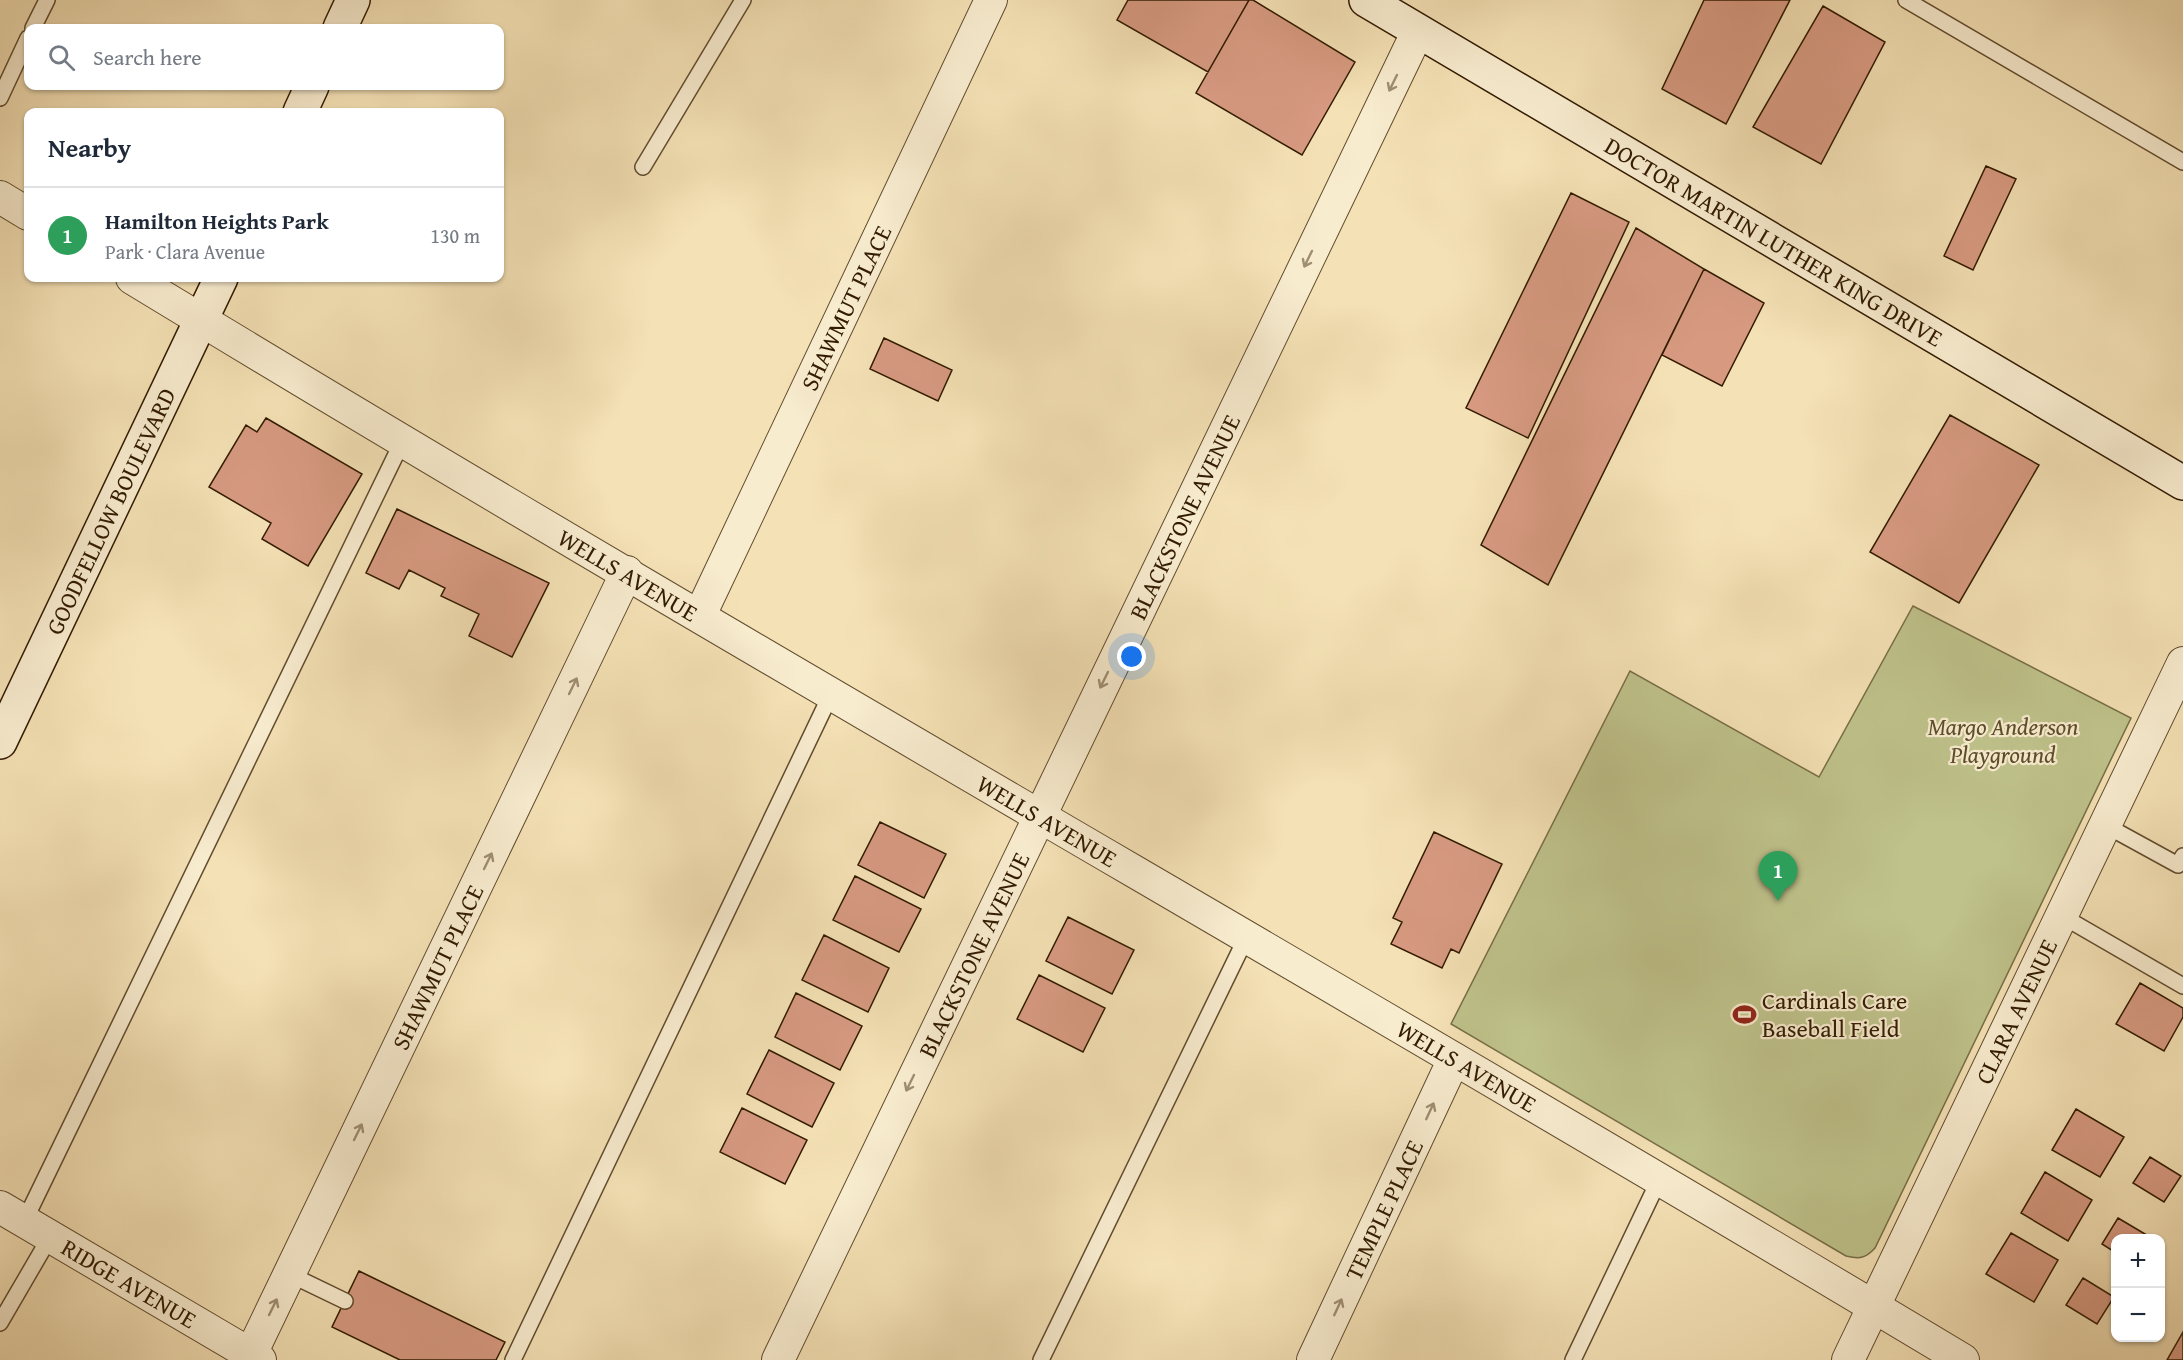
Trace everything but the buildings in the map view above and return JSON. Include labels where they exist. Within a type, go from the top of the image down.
[{"type":"main road","points":[[342,24],[353,0]]},
{"type":"main road","name":"DOCTOR MARTIN LUTHER KING DRIVE","points":[[1366,0],[2183,483]]},
{"type":"main road","points":[[302,108],[310,90]]},
{"type":"main road","name":"GOODFELLOW BOULEVARD","points":[[0,742],[219,282]]},
{"type":"street","name":"SHAWMUT PLACE","points":[[700,615],[991,0]]},
{"type":"street","name":"BLACKSTONE AVENUE","points":[[778,1360],[1418,31]]},
{"type":"street","points":[[0,197],[24,212]]},
{"type":"street","name":"WELLS AVENUE","points":[[139,282],[1038,817],[1454,1059],[1963,1360]]},
{"type":"street","name":"SHAWMUT PLACE","points":[[253,1358],[289,1274],[627,572]]},
{"type":"street","name":"CLARA AVENUE","points":[[1848,1360],[2183,663]]},
{"type":"street","name":"TEMPLE PLACE","points":[[1313,1360],[1454,1059]]},
{"type":"street","name":"RIDGE AVENUE","points":[[25,1222],[253,1358]]},
{"type":"lane","points":[[35,24],[47,0]]},
{"type":"lane","points":[[643,167],[743,0]]},
{"type":"lane","points":[[1906,0],[2183,162]]},
{"type":"lane","points":[[0,98],[24,47]]},
{"type":"lane","points":[[0,1323],[25,1222],[403,440]]},
{"type":"lane","points":[[513,1360],[831,694]]},
{"type":"lane","points":[[2105,825],[2181,864]]},
{"type":"lane","points":[[2062,916],[2183,986]]},
{"type":"lane","points":[[1041,1360],[1246,938]]},
{"type":"lane","points":[[1573,1360],[1659,1180]]},
{"type":"lane","points":[[289,1274],[345,1301]]},
{"type":"green space","name":"Margo Anderson Playground","points":[[1913,606],[2131,718],[1875,1248],[1865,1256],[1855,1258],[1846,1256],[1451,1024],[1630,671],[1819,777]]},
{"type":"place","name":"Hamilton Heights Park","points":[[1778,901]]},
{"type":"place","name":"Cardinals Care Baseball Field","points":[[1744,1014]]}]
